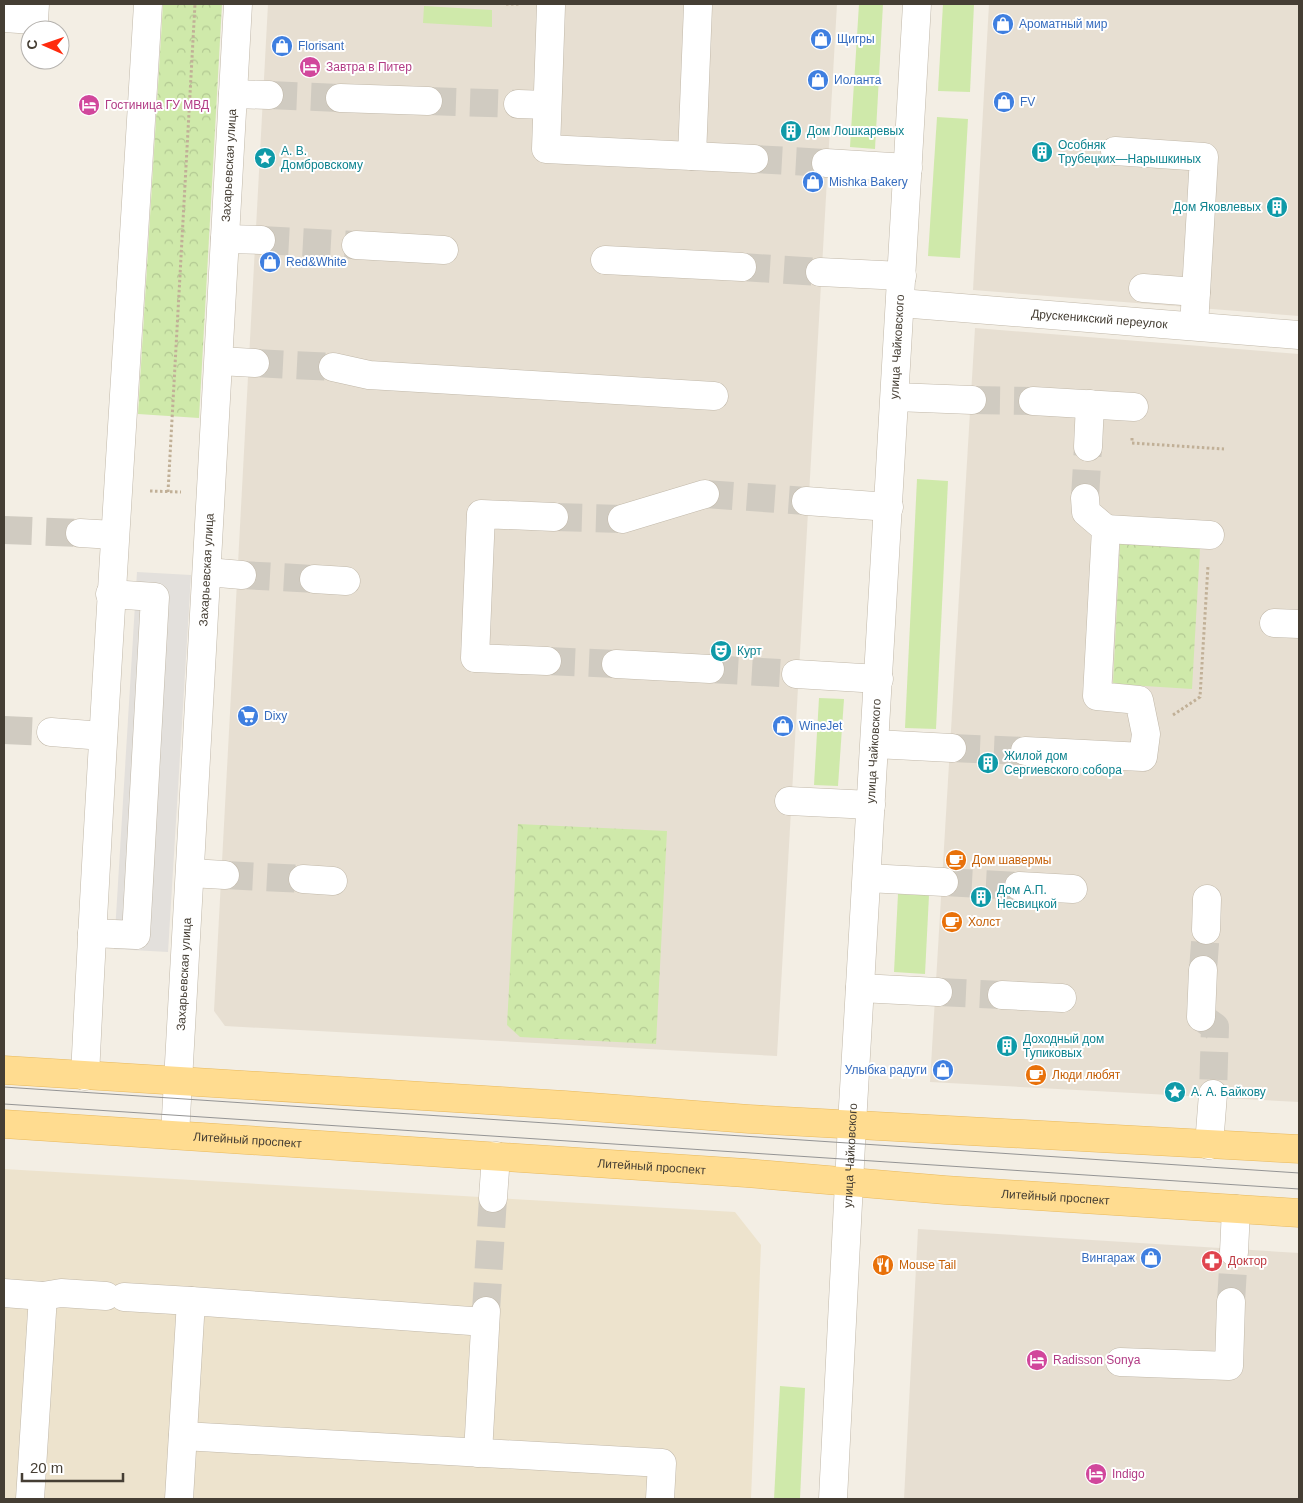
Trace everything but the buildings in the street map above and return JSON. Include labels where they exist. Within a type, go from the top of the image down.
[{"type":"main road","points":[[4,1070],[852,1124],[1299,1149]]},
{"type":"main road","name":"Литейный проспект","points":[[4,1124],[746,1173],[945,1190],[1299,1213]]},
{"type":"street","points":[[4,18],[34,20],[35,4]]},
{"type":"street","points":[[84,1076],[110,594],[119,486],[148,4]]},
{"type":"street","name":"Захарьевская улица","points":[[175,1135],[238,4]]},
{"type":"street","name":"улица Чайковского","points":[[833,1499],[852,1124],[918,4]]},
{"type":"street","points":[[551,6],[546,149],[754,159]]},
{"type":"street","points":[[692,156],[698,6]]},
{"type":"street","points":[[233,94],[269,95]]},
{"type":"street","points":[[340,98],[428,101]]},
{"type":"street","points":[[518,104],[547,106]]},
{"type":"street","points":[[1115,151],[1204,157],[1194,326]]},
{"type":"street","points":[[826,163],[908,168]]},
{"type":"street","points":[[225,239],[261,240]]},
{"type":"street","points":[[356,245],[444,250]]},
{"type":"street","points":[[605,260],[742,267]]},
{"type":"street","name":"Друскеникский переулок","points":[[820,272],[901,289],[1194,326],[1299,335]]},
{"type":"street","points":[[1143,288],[1196,292]]},
{"type":"street","points":[[219,361],[255,363]]},
{"type":"street","points":[[334,367],[369,375],[714,396]]},
{"type":"street","points":[[895,397],[972,400]]},
{"type":"street","points":[[1033,401],[1134,407]]},
{"type":"street","points":[[1088,447],[1090,404]]},
{"type":"street","points":[[622,519],[705,494]]},
{"type":"street","points":[[1085,498],[1086,512],[1106,529],[1210,535]]},
{"type":"street","points":[[806,501],[889,506]]},
{"type":"street","points":[[547,661],[475,658],[481,514],[554,517]]},
{"type":"street","points":[[1025,751],[1143,757],[1146,734],[1139,700],[1097,696],[1106,529]]},
{"type":"street","points":[[80,533],[114,535]]},
{"type":"street","points":[[207,572],[242,575]]},
{"type":"street","points":[[314,579],[346,580]]},
{"type":"street","points":[[92,933],[136,936],[155,597],[110,594]]},
{"type":"street","points":[[616,664],[710,669]]},
{"type":"street","points":[[796,674],[879,679]]},
{"type":"street","points":[[51,732],[103,736]]},
{"type":"street","points":[[875,744],[952,748]]},
{"type":"street","points":[[789,801],[871,805]]},
{"type":"street","points":[[190,873],[225,875]]},
{"type":"street","points":[[867,878],[944,882]]},
{"type":"street","points":[[303,879],[333,881]]},
{"type":"street","points":[[1019,886],[1073,889]]},
{"type":"street","points":[[1206,930],[1207,899]]},
{"type":"street","points":[[1201,1017],[1203,970]]},
{"type":"street","points":[[860,988],[938,992]]},
{"type":"street","points":[[1002,995],[1062,998]]},
{"type":"street","points":[[1209,1144],[1213,1094]]},
{"type":"street","points":[[493,1198],[496,1156]]},
{"type":"street","points":[[1234,1252],[1236,1209]]},
{"type":"street","points":[[4,1293],[43,1296],[61,1293],[486,1316],[478,1453]]},
{"type":"street","points":[[30,1499],[43,1296]]},
{"type":"street","points":[[179,1499],[191,1301]]},
{"type":"street","points":[[1120,1362],[1229,1366],[1232,1302]]},
{"type":"street","points":[[183,1436],[662,1463],[660,1499]]},
{"type":"path","points":[[168,492],[195,4]]},
{"type":"path","points":[[1134,407],[1132,443],[1224,449]]},
{"type":"path","points":[[145,490],[187,493]]},
{"type":"path","points":[[1146,734],[1200,697],[1210,535]]},
{"type":"shaded area","points":[[268,4],[837,4],[777,1056],[225,1026],[214,1011]]},
{"type":"shaded area","points":[[989,4],[1299,4],[1299,316],[973,290]]},
{"type":"shaded area","points":[[975,328],[1299,354],[1299,1102],[930,1082]]},
{"type":"shaded area","points":[[137,572],[191,575],[168,952],[114,949]]},
{"type":"shaded area","points":[[4,1169],[735,1212],[761,1245],[751,1499],[4,1499]]},
{"type":"shaded area","points":[[918,1229],[1299,1253],[1299,1499],[904,1499]]},
{"type":"green space","points":[[163,4],[222,4],[199,418],[138,414]]},
{"type":"green space","points":[[859,4],[883,4],[875,149],[850,147]]},
{"type":"green space","points":[[943,4],[974,4],[970,92],[938,91]]},
{"type":"green space","points":[[424,6],[492,10],[492,27],[423,23]]},
{"type":"green space","points":[[937,117],[968,119],[960,258],[928,256]]},
{"type":"green space","points":[[917,479],[948,481],[936,729],[905,728]]},
{"type":"green space","points":[[1120,544],[1200,548],[1192,689],[1113,684]]},
{"type":"green space","points":[[819,698],[844,699],[838,786],[814,785]]},
{"type":"green space","points":[[518,824],[667,831],[656,1044],[520,1037],[507,1025]]},
{"type":"green space","points":[[898,894],[929,895],[925,974],[894,972]]},
{"type":"green space","points":[[780,1386],[805,1388],[800,1499],[774,1499]]},
{"type":"tunnel","points":[[269,95],[340,98]]},
{"type":"tunnel","points":[[428,101],[518,104]]},
{"type":"tunnel","points":[[754,159],[826,163]]},
{"type":"tunnel","points":[[261,240],[356,245]]},
{"type":"tunnel","points":[[742,267],[820,272]]},
{"type":"tunnel","points":[[255,363],[333,367]]},
{"type":"tunnel","points":[[972,400],[1033,401]]},
{"type":"tunnel","points":[[1085,498],[1088,447]]},
{"type":"tunnel","points":[[705,494],[806,501]]},
{"type":"tunnel","points":[[554,517],[622,519]]},
{"type":"tunnel","points":[[4,530],[80,533]]},
{"type":"tunnel","points":[[242,575],[314,579]]},
{"type":"tunnel","points":[[547,661],[616,664]]},
{"type":"tunnel","points":[[710,669],[796,674]]},
{"type":"tunnel","points":[[4,730],[51,732]]},
{"type":"tunnel","points":[[952,748],[1025,751]]},
{"type":"tunnel","points":[[225,875],[303,879]]},
{"type":"tunnel","points":[[944,882],[1019,886]]},
{"type":"tunnel","points":[[1203,970],[1206,930]]},
{"type":"tunnel","points":[[938,992],[1002,995]]},
{"type":"tunnel","points":[[1201,1017],[1215,1027],[1213,1094]]},
{"type":"tunnel","points":[[486,1311],[493,1198]]},
{"type":"tunnel","points":[[1231,1302],[1234,1252]]},
{"type":"tram line","points":[[4,1087],[1299,1173]]},
{"type":"tram line","points":[[4,1104],[1299,1189]]},
{"type":"place","name":"Ароматный мир","points":[[1003,24]]},
{"type":"place","name":"Щигры","points":[[821,39]]},
{"type":"place","name":"Florisant","points":[[282,46]]},
{"type":"place","name":"Завтра в Питер","points":[[310,67]]},
{"type":"place","name":"Иоланта","points":[[818,80]]},
{"type":"place","name":"FV","points":[[1004,102]]},
{"type":"place","name":"Гостиница ГУ МВД","points":[[89,105]]},
{"type":"place","name":"Дом Лошкаревых","points":[[791,131]]},
{"type":"place","name":"Особняк Трубецких—Нарышкиных","points":[[1042,152]]},
{"type":"place","name":"А. В. Домбровскому","points":[[265,158]]},
{"type":"place","name":"Mishka Bakery","points":[[813,182]]},
{"type":"place","name":"Дом Яковлевых","points":[[1277,207]]},
{"type":"place","name":"Red&White","points":[[270,262]]},
{"type":"place","name":"Курт","points":[[721,651]]},
{"type":"place","name":"Dixy","points":[[248,716]]},
{"type":"place","name":"WineJet","points":[[783,726]]},
{"type":"place","name":"Жилой дом Сергиевского собора","points":[[988,763]]},
{"type":"place","name":"Дом шавермы","points":[[956,860]]},
{"type":"place","name":"Дом А.П. Несвицкой","points":[[981,897]]},
{"type":"place","name":"Холст","points":[[952,922]]},
{"type":"place","name":"Доходный дом Тупиковых","points":[[1007,1046]]},
{"type":"place","name":"Улыбка радуги","points":[[943,1070]]},
{"type":"place","name":"Люди любят","points":[[1036,1075]]},
{"type":"place","name":"А. А. Байкову","points":[[1175,1092]]},
{"type":"place","name":"Вингараж","points":[[1151,1258]]},
{"type":"place","name":"Доктор","points":[[1212,1261]]},
{"type":"place","name":"Mouse Tail","points":[[883,1265]]},
{"type":"place","name":"Radisson Sonya","points":[[1037,1360]]},
{"type":"place","name":"Indigo","points":[[1096,1474]]}]
